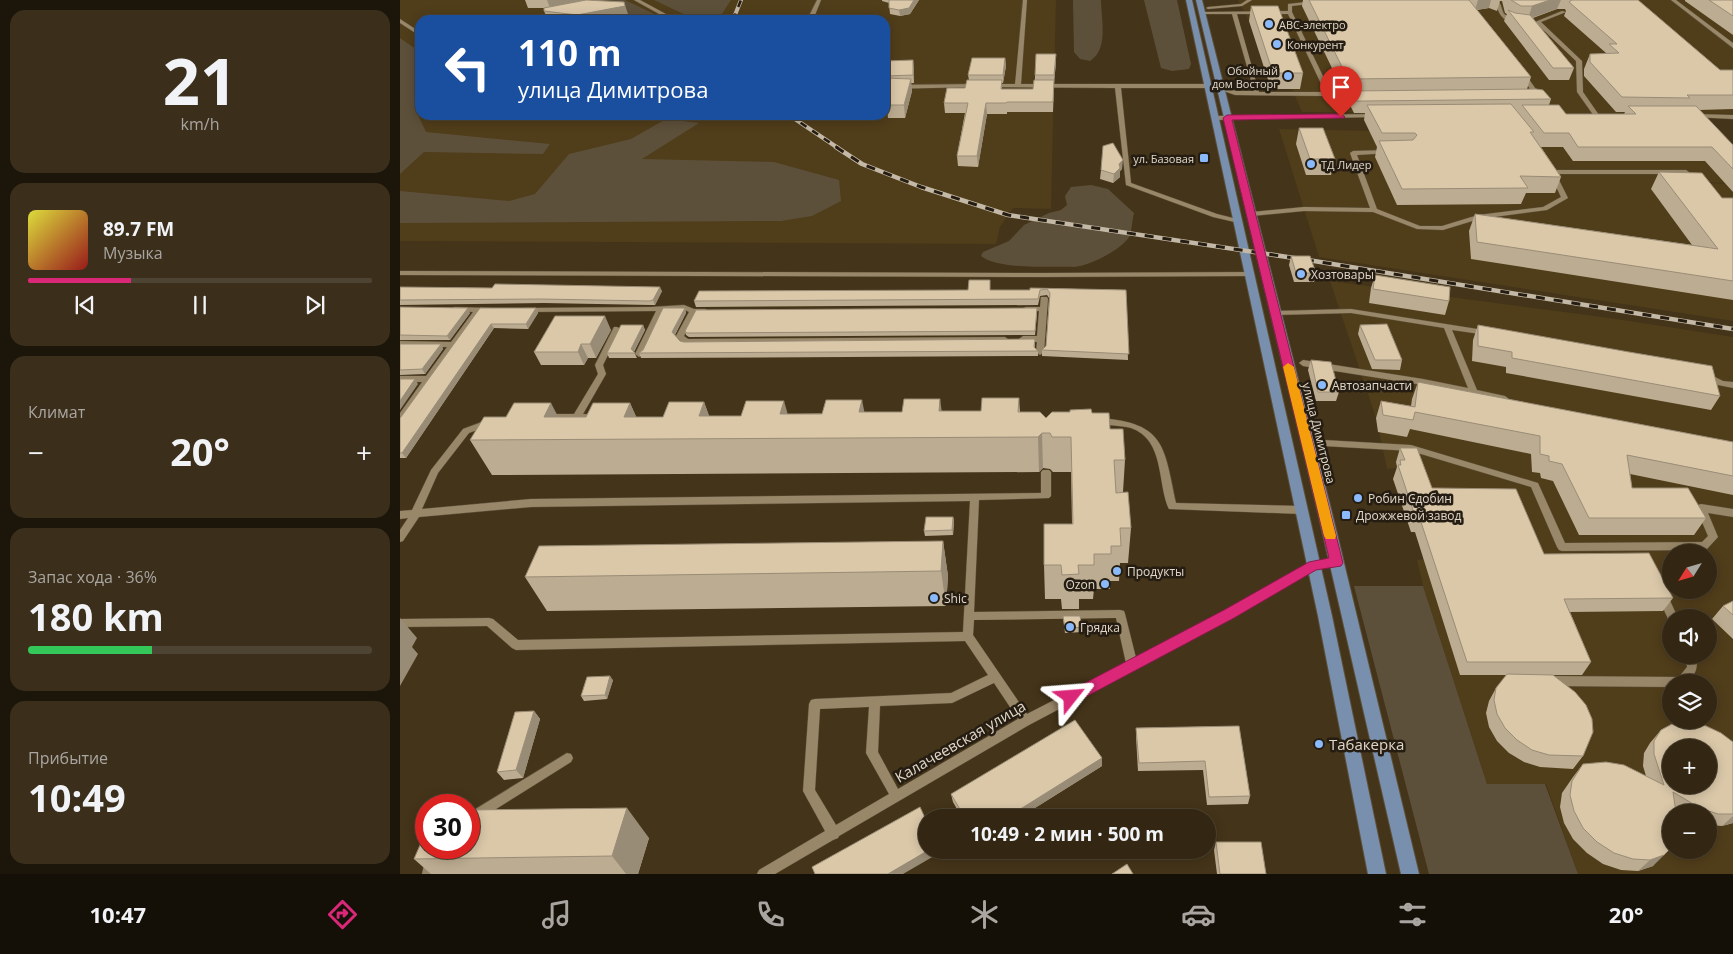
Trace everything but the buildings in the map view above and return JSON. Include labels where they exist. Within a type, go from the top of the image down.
[{"type":"main road","name":"улица Димитрова","points":[[1188,0],[1221,118],[1252,214],[1410,874]]},
{"type":"main road","name":"улица Димитрова","points":[[1200,7],[1213,86]]},
{"type":"main road","name":"улица Димитрова","points":[[1221,118],[1239,221],[1314,565],[1377,874]]},
{"type":"main road","name":"Калачеевская улица","points":[[1314,565],[1337,563]]},
{"type":"street","points":[[636,0],[664,15]]},
{"type":"street","points":[[812,15],[819,0]]},
{"type":"street","points":[[1018,86],[1025,0]]},
{"type":"street","points":[[1200,7],[1242,5],[1250,0]]},
{"type":"street","points":[[1493,0],[1499,4],[1499,10],[1503,18],[1517,24],[1524,23]]},
{"type":"street","points":[[1673,0],[1733,46]]},
{"type":"street","points":[[1320,1],[1290,5],[1290,12],[1328,94],[1331,99],[1371,99]]},
{"type":"street","points":[[1200,7],[1234,13],[1290,12]]},
{"type":"street","points":[[1531,22],[1538,22],[1564,12]]},
{"type":"street","points":[[1234,13],[1257,93]]},
{"type":"street","points":[[400,21],[415,31]]},
{"type":"street","points":[[1538,22],[1579,61],[1580,92],[1596,115]]},
{"type":"street","points":[[1519,68],[1547,105]]},
{"type":"street","points":[[1118,85],[1128,184],[1215,216],[1239,221]]},
{"type":"street","points":[[890,87],[1213,86],[1235,93],[1328,94]]},
{"type":"street","points":[[1531,98],[1541,98]]},
{"type":"street","points":[[1588,115],[1606,115]]},
{"type":"street","points":[[1221,118],[1383,116]]},
{"type":"street","points":[[1686,116],[1733,116]]},
{"type":"street","points":[[1696,116],[1702,123]]},
{"type":"street","points":[[1374,210],[1353,153],[1400,152]]},
{"type":"street","points":[[1252,214],[1304,209],[1374,210],[1419,228],[1443,228],[1478,217],[1545,209],[1565,198],[1552,172],[1546,165]]},
{"type":"street","points":[[1552,172],[1686,172]]},
{"type":"street","points":[[400,273],[1250,274]]},
{"type":"street","points":[[1040,352],[1044,299]]},
{"type":"street","points":[[516,310],[660,309],[684,307],[693,311],[712,311]]},
{"type":"street","points":[[449,309],[497,310]]},
{"type":"street","points":[[639,354],[660,309]]},
{"type":"street","points":[[1014,309],[1043,309]]},
{"type":"street","points":[[400,419],[478,310]]},
{"type":"street","points":[[693,311],[680,336],[686,342],[1041,339]]},
{"type":"street","points":[[1276,313],[1351,312],[1496,334]]},
{"type":"street","points":[[1447,327],[1473,391]]},
{"type":"street","points":[[577,417],[602,374],[598,365],[618,329]]},
{"type":"street","points":[[400,344],[453,345]]},
{"type":"street","points":[[1303,364],[1473,391],[1512,401]]},
{"type":"street","points":[[1697,372],[1721,383],[1733,385]]},
{"type":"street","points":[[400,379],[428,379]]},
{"type":"street","points":[[400,403],[411,403]]},
{"type":"street","points":[[548,417],[606,417]]},
{"type":"street","points":[[400,538],[415,515],[434,472],[466,431],[500,418]]},
{"type":"street","points":[[1092,421],[1129,423],[1142,428],[1152,437],[1159,449],[1172,506],[1301,510]]},
{"type":"street","points":[[1306,442],[1411,448],[1535,485],[1562,547],[1642,551],[1704,546],[1713,537],[1701,508],[1733,513]]},
{"type":"street","points":[[400,515],[531,503],[1046,496],[1046,472]]},
{"type":"street","points":[[976,497],[968,636],[1025,722]]},
{"type":"street","name":"Калачеевская улица","points":[[763,874],[1025,722],[1229,614],[1314,565]]},
{"type":"street","points":[[1661,591],[1669,609]]},
{"type":"street","points":[[969,616],[1120,614],[1132,665]]},
{"type":"street","points":[[400,623],[489,622],[516,645],[968,636]]},
{"type":"street","points":[[1542,681],[1681,682],[1691,673],[1693,664]]},
{"type":"street","points":[[834,834],[808,791],[815,704],[952,698],[996,677]]},
{"type":"street","points":[[876,702],[872,753],[896,796]]},
{"type":"street","points":[[480,813],[567,758]]},
{"type":"street","points":[[428,874],[428,868],[436,859]]},
{"type":"shaded area","points":[[400,0],[1056,0],[1051,209],[1013,208],[1000,227],[996,244],[400,241]]},
{"type":"shaded area","points":[[593,0],[625,0],[656,15],[622,15]]},
{"type":"shaded area","points":[[654,0],[731,0],[721,15],[686,15]]},
{"type":"shaded area","points":[[1073,0],[1101,0],[1102,42],[1096,56],[1090,61],[1080,59],[1074,52]]},
{"type":"shaded area","points":[[1144,0],[1177,0],[1191,64],[1189,69],[1172,71],[1161,68]]},
{"type":"shaded area","points":[[1238,0],[1733,0],[1733,114],[1302,112],[1292,89],[1271,89],[1249,21]]},
{"type":"shaded area","points":[[400,38],[415,48],[415,120],[420,120],[426,132],[550,144],[543,154],[424,152],[400,174]]},
{"type":"shaded area","points":[[664,120],[699,123],[642,159],[774,162],[839,180],[841,201],[812,216],[781,221],[400,223],[400,191],[509,201],[535,194],[569,154],[631,139]]},
{"type":"shaded area","points":[[1279,129],[1369,131],[1698,129],[1733,183],[1650,181],[1733,184],[1733,321],[1319,257]]},
{"type":"shaded area","points":[[1091,185],[1108,189],[1134,213],[1129,237],[1112,252],[1088,264],[1074,267],[1012,265],[999,263],[981,256],[983,252],[1009,241],[1024,225],[1049,213],[1061,210],[1067,205],[1065,196],[1071,187]]},
{"type":"shaded area","points":[[1330,281],[1610,318],[1733,337],[1733,874],[1578,874],[1546,784],[1487,784],[1423,586],[1417,560],[1424,559],[1415,533],[1411,532],[1393,479],[1398,468],[1387,469],[1376,418]]},
{"type":"shaded area","points":[[1354,586],[1423,586],[1487,784],[1545,784],[1578,874],[1429,874]]},
{"type":"railway","points":[[735,15],[741,0]]},
{"type":"railway","points":[[796,120],[838,148]]},
{"type":"railway","points":[[836,147],[862,164],[921,187],[1008,215],[1314,261],[1733,329]]},
{"type":"slow traffic","points":[[1288,367],[1330,536]]},
{"type":"place","name":"АВС-электро","points":[[1269,24]]},
{"type":"place","name":"Конкурент","points":[[1277,44]]},
{"type":"place","name":"Обойный дом Восторг","points":[[1288,76]]},
{"type":"place","name":"ул. Базовая","points":[[1204,158]]},
{"type":"place","name":"ТД Лидер","points":[[1311,164]]},
{"type":"place","name":"Хозтовары","points":[[1301,274]]},
{"type":"place","name":"Автозапчасти","points":[[1322,385]]},
{"type":"place","name":"Робин Сдобин","points":[[1358,498]]},
{"type":"place","name":"Дрожжевой завод","points":[[1346,515]]},
{"type":"place","name":"Продукты","points":[[1117,571]]},
{"type":"place","name":"Ozon","points":[[1105,584]]},
{"type":"place","name":"Shic","points":[[934,598]]},
{"type":"place","name":"Грядка","points":[[1070,627]]},
{"type":"place","name":"Табакерка","points":[[1319,744]]},
{"type":"route","points":[[1071,697],[1229,614],[1314,565],[1337,563],[1227,118],[1341,117]]}]
